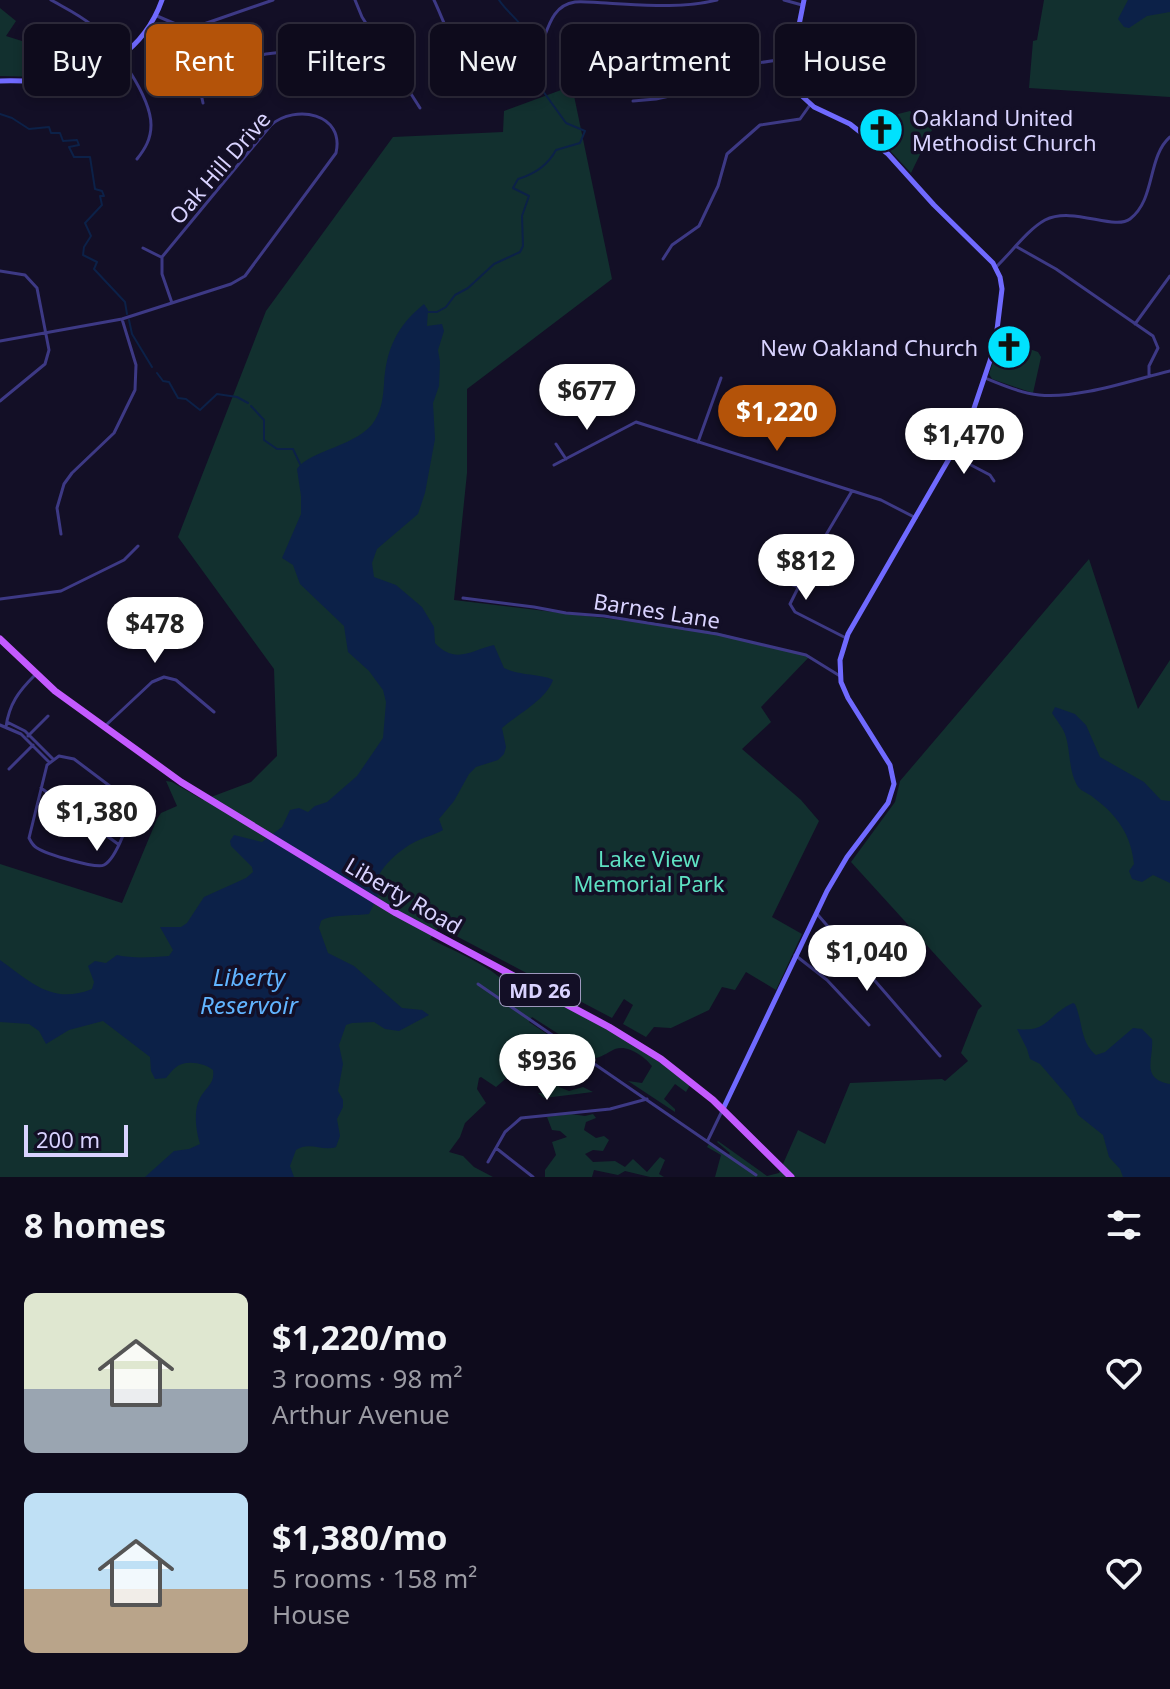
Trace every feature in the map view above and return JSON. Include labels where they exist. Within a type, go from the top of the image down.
[{"type":"main road","name":"Liberty Road","points":[[0,639],[35,675],[172,776],[396,913],[630,1039],[681,1073],[723,1109],[791,1177]]},
{"type":"street","points":[[51,0],[90,24]]},
{"type":"street","points":[[130,48],[157,16],[162,0]]},
{"type":"street","points":[[204,24],[273,0]]},
{"type":"street","points":[[355,0],[367,24]]},
{"type":"street","points":[[434,0],[458,52],[472,67],[486,74],[503,76],[522,71],[531,63],[540,53],[552,17],[574,2],[683,7],[717,0]]},
{"type":"street","points":[[784,0],[803,2],[799,24]]},
{"type":"street","points":[[157,16],[176,24]]},
{"type":"street","points":[[633,101],[692,91],[723,81],[751,64],[775,60]]},
{"type":"street","points":[[130,75],[142,94],[151,122],[148,142],[137,159]]},
{"type":"street","points":[[0,81],[24,80]]},
{"type":"street","points":[[201,96],[203,103]]},
{"type":"street","points":[[412,96],[420,108]]},
{"type":"street","points":[[708,1140],[815,912],[847,857],[888,803],[894,784],[889,762],[848,698],[840,676],[840,660],[846,638],[968,426],[995,346],[1002,305],[1002,285],[996,267],[879,145],[845,121],[810,105],[804,96]]},
{"type":"street","points":[[663,259],[672,245],[699,226],[715,194],[727,154],[760,125],[800,119],[810,105]]},
{"type":"street","name":"Oak Hill Drive","points":[[0,341],[122,319],[231,284],[250,272],[336,153],[338,141],[330,124],[320,117],[305,114],[277,119],[162,257]]},
{"type":"street","points":[[996,267],[1041,223],[1056,217],[1078,215],[1117,223],[1130,218],[1141,204],[1160,149],[1170,137]]},
{"type":"street","points":[[1017,247],[1153,336],[1158,343],[1149,366],[1149,376]]},
{"type":"street","points":[[143,248],[162,257],[162,274],[172,303]]},
{"type":"street","points":[[0,271],[19,273],[33,283],[40,294],[49,350],[45,364],[0,401]]},
{"type":"street","points":[[1135,324],[1170,276]]},
{"type":"street","points":[[61,534],[57,508],[64,484],[114,433],[135,390],[136,365],[122,319]]},
{"type":"street","points":[[985,378],[1027,393],[1046,395],[1089,390],[1170,371]]},
{"type":"street","points":[[698,442],[721,378]]},
{"type":"street","points":[[554,465],[633,424],[887,502],[916,518]]},
{"type":"street","points":[[556,444],[566,459]]},
{"type":"street","points":[[952,455],[990,475],[994,481]]},
{"type":"street","points":[[846,638],[793,610],[791,602],[852,491]]},
{"type":"street","points":[[0,599],[61,591],[124,560],[138,546]]},
{"type":"street","points":[[770,577],[799,587]]},
{"type":"street","name":"Barnes Lane","points":[[463,598],[717,634],[806,655],[840,676]]},
{"type":"street","points":[[7,725],[16,695],[35,675]]},
{"type":"street","points":[[103,728],[152,682],[164,677],[176,680],[214,712]]},
{"type":"street","points":[[27,736],[48,716]]},
{"type":"street","points":[[0,725],[7,725],[27,736],[51,760]]},
{"type":"street","points":[[9,769],[34,744]]},
{"type":"street","points":[[64,756],[74,759],[131,802],[132,815],[110,861],[98,867],[37,849],[31,842],[29,833],[51,760],[64,756]]},
{"type":"street","points":[[41,788],[118,844]]},
{"type":"street","points":[[815,912],[940,1056]]},
{"type":"street","points":[[795,955],[831,983],[869,1025]]},
{"type":"street","points":[[478,984],[756,1175]]},
{"type":"street","points":[[488,1162],[505,1132],[521,1118],[610,1109],[647,1099]]},
{"type":"street","points":[[496,1148],[533,1177]]},
{"type":"green space","points":[[1044,0],[1170,0],[1170,97],[1029,88],[1033,41],[1037,40]]},
{"type":"green space","points":[[0,8],[16,21],[6,36],[24,42],[24,77],[0,76]]},
{"type":"green space","name":"Lake View Memorial Park","points":[[561,90],[561,96],[574,96],[612,279],[467,389],[467,473],[454,600],[711,631],[810,656],[761,707],[771,722],[742,749],[801,800],[819,821],[772,917],[802,934],[776,990],[746,972],[735,990],[722,987],[709,1010],[671,1028],[654,1027],[646,1037],[623,1024],[633,1005],[624,999],[612,1018],[439,927],[430,939],[478,963],[520,991],[543,997],[601,1025],[690,1085],[686,1092],[675,1084],[664,1099],[675,1112],[628,1081],[642,1083],[652,1066],[641,1055],[620,1048],[596,1058],[532,1017],[529,1022],[547,1034],[539,1058],[542,1066],[553,1075],[559,1087],[569,1091],[583,1087],[593,1092],[544,1098],[538,1093],[549,1094],[553,1085],[536,1072],[509,1060],[506,1065],[510,1075],[496,1087],[479,1078],[477,1089],[486,1103],[465,1123],[449,1152],[463,1156],[474,1167],[493,1177],[0,1177],[0,864],[122,903],[157,819],[161,813],[177,806],[166,781],[203,800],[251,782],[277,756],[274,669],[178,537],[266,311],[393,137],[503,132],[504,111]]},
{"type":"green space","points":[[883,111],[898,114],[910,111],[932,130],[911,173],[881,141],[889,128],[877,121]]},
{"type":"green space","points":[[1001,339],[1038,352],[1041,357],[1033,393],[992,379],[989,374]]},
{"type":"green space","points":[[1089,559],[1138,709],[1170,660],[1170,1177],[715,1177],[721,1155],[707,1147],[710,1142],[728,1156],[730,1153],[718,1141],[767,1176],[779,1173],[798,1130],[825,1144],[850,1083],[945,1081],[968,1061],[961,1053],[982,1006],[851,862],[895,802],[900,781]]},
{"type":"green space","points":[[593,1114],[596,1118],[586,1122],[584,1130],[596,1138],[604,1136],[609,1140],[603,1151],[593,1150],[585,1154],[593,1162],[615,1161],[625,1167],[633,1159],[647,1172],[660,1157],[665,1160],[659,1174],[664,1177],[625,1171],[618,1175],[594,1170],[592,1177],[545,1177],[545,1170],[556,1155],[552,1142],[567,1137],[560,1131],[552,1130],[547,1117]]},
{"type":"water","points":[[1128,0],[1170,0],[1170,12],[1147,16],[1129,28],[1124,27],[1118,19]]},
{"type":"water","name":"Liberty Reservoir","points":[[424,304],[428,310],[427,326],[442,324],[444,331],[438,350],[439,386],[433,403],[435,439],[418,514],[377,549],[372,563],[374,577],[396,585],[422,607],[434,627],[435,643],[442,650],[457,655],[494,645],[504,668],[553,680],[538,700],[502,728],[506,747],[504,754],[498,760],[476,767],[469,774],[454,801],[439,819],[443,830],[405,848],[383,869],[375,884],[375,892],[379,894],[369,914],[336,916],[321,921],[319,928],[328,953],[354,966],[402,1008],[422,1010],[429,1015],[399,1031],[385,1029],[374,1022],[346,1025],[339,1045],[343,1064],[338,1091],[343,1107],[337,1119],[340,1136],[336,1147],[306,1146],[296,1150],[290,1166],[294,1177],[145,1177],[174,1151],[200,1144],[196,1109],[211,1082],[213,1070],[205,1065],[189,1063],[179,1065],[166,1078],[155,1079],[150,1057],[103,1021],[69,1030],[46,1044],[39,1031],[29,1024],[0,1022],[0,960],[43,989],[65,994],[92,989],[94,982],[88,966],[95,961],[106,963],[117,955],[169,956],[173,950],[160,927],[181,927],[204,897],[253,872],[252,867],[231,846],[234,835],[262,842],[282,827],[290,810],[299,808],[308,812],[327,802],[357,776],[383,738],[386,702],[383,690],[369,671],[348,652],[344,626],[300,584],[293,565],[282,558],[301,514],[297,469],[312,457],[358,436],[375,420],[382,402],[390,349],[400,330]]},
{"type":"water","points":[[1055,707],[1075,714],[1086,725],[1100,757],[1144,782],[1161,800],[1170,801],[1170,883],[1153,875],[1142,882],[1132,879],[1129,871],[1134,864],[1126,835],[1110,812],[1075,782],[1065,734],[1052,713]]},
{"type":"water","points":[[1073,1003],[1087,1044],[1096,1055],[1105,1052],[1133,1028],[1142,1029],[1152,1039],[1152,1073],[1155,1078],[1170,1084],[1170,1177],[1123,1177],[1109,1157],[1103,1135],[1078,1115],[1071,1100],[1040,1064],[1030,1059],[1017,1029],[1041,1026]]},
{"type":"waterway","points":[[426,312],[437,312],[446,307],[455,295],[468,288],[494,264],[520,252],[523,246],[522,216],[529,196],[513,188],[518,179],[535,172],[556,150],[580,143],[585,131],[566,123],[540,87],[540,67],[531,43],[499,0]]},
{"type":"waterway","points":[[0,114],[29,129],[49,127],[51,133],[60,133],[63,141],[77,140],[79,145],[69,147],[74,157],[90,157],[95,189],[102,191],[104,196],[100,196],[102,205],[85,223],[91,236],[83,255],[97,262],[94,269],[125,302],[127,314]]},
{"type":"waterway","points":[[129,320],[132,334],[152,367]]},
{"type":"waterway","points":[[157,373],[163,381],[169,382],[178,398],[186,399],[200,410],[217,394],[237,397],[248,403]]},
{"type":"waterway","points":[[251,406],[264,420],[264,440],[277,449],[293,449],[300,464]]},
{"type":"place","name":"Oakland United Methodist Church","points":[[881,130]]},
{"type":"place","name":"New Oakland Church","points":[[1009,347]]}]
